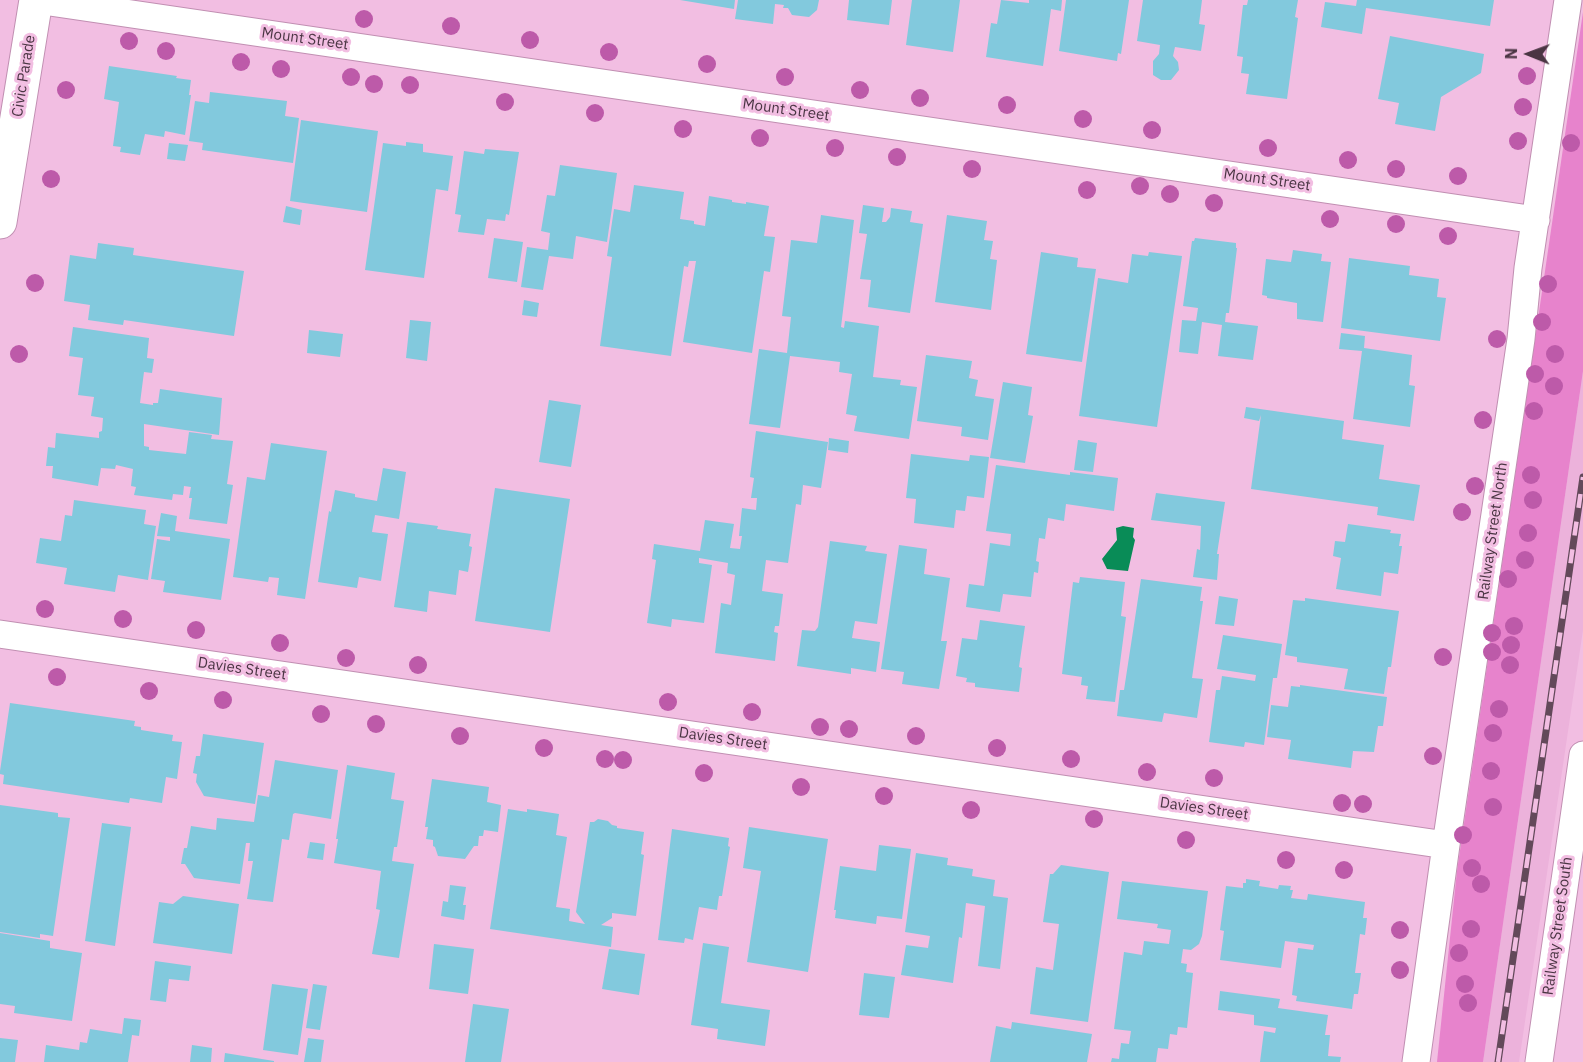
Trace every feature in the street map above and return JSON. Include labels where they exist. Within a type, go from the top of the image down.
[{"type":"street","name":"Mount Street","points":[[36,0],[1536,219]]},
{"type":"street","name":"Civic Parade","points":[[0,222],[36,0]]},
{"type":"street","name":"Railway Street North","points":[[1416,1062],[1519,351],[1528,268],[1569,0]]},
{"type":"street","name":"Davies Street","points":[[0,634],[1446,844]]},
{"type":"street","name":"Railway Street South","points":[[1539,1062],[1575,864],[1583,754]]},
{"type":"shaded area","points":[[1583,12],[1583,371],[1483,1062],[1437,1062],[1457,871]]},
{"type":"shaded area","points":[[1583,371],[1583,630],[1519,1062],[1483,1062]]},
{"type":"shaded area","points":[[1123,526],[1134,528],[1135,540],[1128,571],[1107,569],[1102,559],[1117,540],[1116,528]]},
{"type":"building","points":[[680,0],[735,0],[734,9]]},
{"type":"building","points":[[738,0],[819,0],[817,10],[809,17],[792,15],[788,8],[783,8],[784,5],[775,4],[773,24],[735,19]]},
{"type":"building","points":[[849,0],[892,0],[889,25],[847,20]]},
{"type":"building","points":[[912,0],[960,0],[953,52],[906,45]]},
{"type":"building","points":[[1001,0],[1029,3],[1029,0],[1062,0],[1061,11],[1051,9],[1043,66],[986,57],[991,23],[997,24]]},
{"type":"building","points":[[1066,0],[1129,0],[1121,54],[1118,53],[1117,61],[1059,51]]},
{"type":"building","points":[[1143,0],[1202,0],[1199,24],[1205,25],[1201,51],[1175,47],[1173,56],[1178,62],[1179,70],[1171,80],[1161,80],[1153,75],[1153,61],[1159,54],[1160,45],[1137,41]]},
{"type":"building","points":[[1248,0],[1298,0],[1295,17],[1298,18],[1287,99],[1246,94],[1249,74],[1241,73],[1243,57],[1237,56],[1243,5],[1247,5]]},
{"type":"building","points":[[1357,0],[1494,0],[1490,26],[1366,8],[1362,34],[1321,27],[1325,2],[1356,6]]},
{"type":"building","points":[[1390,36],[1484,54],[1481,73],[1441,97],[1435,131],[1395,124],[1399,103],[1378,99]]},
{"type":"building","points":[[109,66],[191,80],[185,135],[165,131],[164,137],[145,134],[140,155],[120,152],[121,147],[113,146],[119,102],[104,99]]},
{"type":"building","points":[[210,92],[287,101],[285,116],[299,118],[293,163],[202,150],[203,143],[189,141],[195,101],[209,103]]},
{"type":"building","points":[[301,120],[378,131],[367,212],[290,201]]},
{"type":"building","points":[[406,142],[423,144],[423,152],[453,156],[448,191],[436,189],[424,278],[365,270],[383,143],[406,146]]},
{"type":"building","points":[[169,143],[188,145],[185,161],[167,159]]},
{"type":"building","points":[[485,149],[519,152],[509,215],[506,214],[505,221],[487,219],[484,235],[458,232],[461,215],[455,214],[464,151],[484,154]]},
{"type":"building","points":[[560,165],[617,173],[607,242],[576,236],[573,259],[549,256],[543,290],[521,287],[527,247],[548,250],[550,233],[541,231],[547,195],[555,196]]},
{"type":"building","points":[[634,185],[684,192],[680,219],[694,221],[694,224],[705,226],[709,196],[732,200],[732,202],[769,206],[764,236],[775,237],[770,272],[764,271],[752,353],[683,342],[696,261],[689,261],[688,267],[684,266],[671,356],[600,346],[612,257],[607,256],[614,209],[630,212]]},
{"type":"building","points":[[863,205],[884,208],[882,222],[886,222],[890,217],[891,208],[912,211],[910,222],[923,224],[910,313],[868,307],[871,280],[860,279],[867,234],[859,233]]},
{"type":"building","points":[[286,206],[302,210],[300,225],[283,222]]},
{"type":"building","points":[[821,215],[854,220],[841,327],[844,328],[845,321],[879,326],[873,377],[901,380],[900,385],[917,387],[909,439],[854,431],[857,416],[846,414],[852,374],[839,372],[840,362],[790,356],[780,428],[749,424],[759,349],[787,353],[791,317],[782,316],[791,240],[817,243]]},
{"type":"building","points":[[947,215],[987,221],[984,240],[993,241],[990,259],[997,260],[991,310],[935,302]]},
{"type":"building","points":[[494,238],[523,242],[517,282],[488,278]]},
{"type":"building","points":[[1195,238],[1236,243],[1229,313],[1226,313],[1225,322],[1258,326],[1253,360],[1218,356],[1222,325],[1202,322],[1198,354],[1179,352],[1182,320],[1196,321],[1198,308],[1183,306],[1192,241]]},
{"type":"building","points":[[98,243],[134,248],[133,255],[244,271],[234,336],[124,320],[123,325],[88,320],[90,305],[64,301],[70,255],[96,259]]},
{"type":"building","points":[[1293,250],[1322,254],[1321,261],[1331,262],[1323,322],[1297,319],[1297,303],[1267,298],[1262,295],[1266,259],[1291,262]]},
{"type":"building","points":[[1041,252],[1078,258],[1077,267],[1096,269],[1082,362],[1026,354]]},
{"type":"building","points":[[1149,252],[1182,256],[1157,427],[1079,416],[1098,278],[1128,283],[1132,254],[1148,256]]},
{"type":"building","points":[[1349,258],[1410,266],[1409,275],[1439,279],[1437,297],[1446,298],[1440,341],[1341,328]]},
{"type":"building","points":[[524,300],[539,303],[537,317],[522,315]]},
{"type":"building","points":[[410,320],[431,322],[427,361],[406,358]]},
{"type":"building","points":[[73,327],[149,338],[147,358],[154,359],[152,373],[144,372],[140,403],[153,405],[153,403],[158,403],[160,389],[222,398],[219,435],[144,424],[144,446],[149,447],[149,450],[186,454],[189,432],[212,435],[211,439],[233,441],[227,484],[233,485],[227,524],[189,519],[191,487],[184,486],[183,495],[173,494],[172,500],[134,495],[136,487],[131,486],[133,469],[116,465],[115,469],[101,468],[98,486],[52,478],[53,466],[46,466],[48,447],[55,448],[56,433],[99,438],[99,432],[102,431],[103,418],[91,416],[94,397],[78,395],[83,358],[69,356]]},
{"type":"building","points":[[309,330],[343,334],[340,357],[307,353]]},
{"type":"building","points":[[1341,333],[1365,336],[1364,348],[1412,355],[1409,385],[1415,386],[1410,427],[1353,419],[1362,351],[1339,349]]},
{"type":"building","points":[[926,355],[972,361],[969,378],[978,380],[975,396],[994,399],[988,440],[961,436],[962,427],[917,421]]},
{"type":"building","points":[[1003,382],[1032,387],[1028,415],[1033,416],[1025,463],[990,458]]},
{"type":"building","points":[[549,400],[581,405],[571,467],[539,462]]},
{"type":"building","points":[[1246,407],[1344,421],[1342,439],[1384,445],[1379,479],[1420,485],[1414,521],[1377,515],[1378,507],[1251,489],[1261,415],[1259,421],[1244,418]]},
{"type":"building","points":[[756,431],[828,442],[821,488],[803,485],[801,505],[796,504],[788,563],[766,560],[762,591],[783,594],[779,626],[775,626],[774,632],[778,633],[775,661],[715,653],[721,603],[731,605],[735,575],[727,573],[728,563],[699,558],[699,563],[712,565],[704,623],[672,619],[671,627],[647,623],[656,560],[652,559],[654,544],[700,551],[705,520],[734,524],[730,548],[740,549],[742,508],[756,510],[757,498],[751,498],[754,478],[750,477]]},
{"type":"building","points":[[829,438],[849,441],[848,453],[828,450]]},
{"type":"building","points":[[1078,440],[1097,443],[1093,472],[1074,470]]},
{"type":"building","points":[[271,443],[327,451],[305,599],[277,595],[279,578],[269,577],[268,582],[233,577],[247,477],[265,480]]},
{"type":"building","points":[[911,454],[969,461],[970,455],[989,457],[984,498],[967,496],[965,511],[956,510],[954,528],[914,523],[916,499],[906,498]]},
{"type":"building","points":[[996,465],[1070,475],[1070,472],[1118,478],[1114,511],[1066,504],[1064,521],[1048,518],[1045,539],[1039,538],[1036,561],[1039,562],[1038,573],[1034,572],[1031,597],[1003,594],[1000,612],[966,607],[969,584],[984,586],[990,543],[1010,546],[1011,534],[986,531]]},
{"type":"building","points":[[383,468],[406,472],[399,519],[375,515],[372,532],[388,534],[381,581],[359,577],[357,588],[318,582],[329,511],[331,512],[335,490],[377,501]]},
{"type":"building","points":[[495,488],[570,499],[550,632],[475,621]]},
{"type":"building","points":[[1156,493],[1225,502],[1217,554],[1219,554],[1217,580],[1193,577],[1197,549],[1200,550],[1201,526],[1151,520]]},
{"type":"building","points":[[74,500],[146,510],[144,524],[156,526],[148,580],[118,575],[115,592],[64,584],[67,568],[36,563],[40,538],[61,541],[65,515],[72,516]]},
{"type":"building","points":[[161,513],[177,516],[175,531],[230,539],[221,600],[163,592],[165,581],[151,579],[157,539],[170,541],[170,537],[157,536]]},
{"type":"building","points":[[407,522],[471,534],[469,546],[472,547],[468,572],[459,570],[456,595],[429,591],[427,612],[394,607]]},
{"type":"building","points":[[1348,524],[1391,530],[1390,533],[1401,534],[1399,546],[1402,546],[1398,574],[1384,572],[1381,596],[1336,589],[1341,558],[1333,556],[1335,541],[1345,542]]},
{"type":"building","points":[[830,541],[867,546],[865,551],[887,554],[877,624],[855,621],[852,638],[880,642],[876,672],[851,668],[851,674],[797,666],[802,630],[815,631],[818,627]]},
{"type":"building","points":[[899,545],[927,549],[924,574],[950,578],[941,641],[947,641],[939,689],[902,684],[904,672],[881,669]]},
{"type":"building","points":[[1080,577],[1125,582],[1121,616],[1126,617],[1115,702],[1086,699],[1088,686],[1081,685],[1082,677],[1062,674],[1073,582],[1079,583]]},
{"type":"building","points":[[1141,579],[1202,587],[1200,601],[1203,601],[1192,678],[1203,679],[1197,718],[1164,713],[1162,722],[1117,716],[1120,690],[1124,690]]},
{"type":"building","points":[[1219,596],[1238,599],[1234,626],[1215,624]]},
{"type":"building","points":[[1305,598],[1399,611],[1391,667],[1388,667],[1384,694],[1344,689],[1348,669],[1297,662],[1297,657],[1285,655],[1293,600],[1305,601]]},
{"type":"building","points":[[980,620],[1025,626],[1019,667],[1022,668],[1019,692],[975,687],[975,683],[966,682],[967,678],[956,676],[962,638],[977,640]]},
{"type":"building","points":[[1223,635],[1282,644],[1277,678],[1273,678],[1264,745],[1245,742],[1244,747],[1209,742],[1216,690],[1220,690],[1222,676],[1255,681],[1256,675],[1217,669]]},
{"type":"building","points":[[1300,685],[1387,697],[1383,726],[1378,726],[1374,752],[1353,751],[1351,768],[1288,759],[1291,740],[1267,737],[1271,705],[1288,707],[1291,686],[1300,687]]},
{"type":"building","points":[[10,703],[135,721],[134,726],[141,727],[141,730],[173,735],[172,741],[182,742],[177,779],[166,777],[162,803],[130,798],[129,803],[3,784],[4,775],[0,774],[0,771]]},
{"type":"building","points":[[203,734],[264,743],[255,804],[204,796],[196,782],[197,774],[193,773],[196,756],[200,756]]},
{"type":"building","points":[[275,760],[338,770],[331,819],[293,814],[289,840],[282,839],[273,902],[247,899],[253,861],[248,861],[250,843],[246,843],[240,884],[194,878],[185,864],[181,864],[191,826],[216,830],[217,818],[254,822],[258,795],[269,797]]},
{"type":"building","points":[[347,765],[395,773],[391,799],[404,801],[397,847],[394,847],[392,861],[414,864],[399,958],[372,954],[380,910],[376,909],[381,871],[334,863]]},
{"type":"building","points":[[432,779],[489,787],[487,802],[501,805],[498,832],[484,830],[483,836],[479,836],[478,846],[474,846],[465,859],[438,856],[433,840],[426,839],[428,827],[425,827]]},
{"type":"building","points":[[0,805],[58,813],[58,817],[70,818],[53,936],[40,934],[40,938],[0,932]]},
{"type":"building","points":[[508,809],[527,812],[527,809],[559,814],[556,835],[567,837],[556,907],[570,909],[569,921],[585,924],[576,912],[590,822],[598,819],[608,821],[617,828],[644,832],[641,854],[644,855],[636,916],[612,913],[612,918],[601,925],[613,927],[611,947],[490,929]]},
{"type":"building","points":[[102,823],[131,827],[115,946],[85,941]]},
{"type":"building","points":[[749,827],[828,839],[808,972],[747,962],[761,871],[743,868]]},
{"type":"building","points":[[672,829],[729,838],[728,846],[730,847],[722,896],[719,896],[717,910],[699,907],[693,940],[685,938],[684,943],[658,940]]},
{"type":"building","points":[[310,842],[325,844],[323,860],[307,858]]},
{"type":"building","points":[[879,845],[911,849],[902,919],[877,916],[876,924],[835,918],[840,866],[876,871]]},
{"type":"building","points":[[916,853],[948,858],[947,865],[973,869],[972,876],[995,880],[993,896],[1008,898],[1000,969],[978,966],[985,906],[966,903],[953,983],[901,975],[906,945],[928,948],[930,936],[905,932]]},
{"type":"building","points":[[1061,865],[1109,872],[1088,1022],[1030,1014],[1036,967],[1053,970],[1059,924],[1043,922],[1050,874],[1053,874]]},
{"type":"building","points":[[1246,879],[1260,881],[1259,886],[1278,889],[1279,885],[1291,886],[1290,890],[1293,890],[1291,898],[1307,900],[1308,894],[1365,902],[1363,918],[1367,918],[1365,935],[1360,934],[1355,973],[1361,973],[1358,994],[1354,994],[1352,1009],[1296,1001],[1297,996],[1292,995],[1298,948],[1313,950],[1314,945],[1285,941],[1281,968],[1220,960],[1224,931],[1220,930],[1226,886],[1243,888]]},
{"type":"building","points":[[1122,881],[1208,891],[1199,944],[1191,950],[1183,949],[1181,963],[1187,964],[1186,972],[1193,973],[1187,1028],[1178,1027],[1177,1035],[1170,1034],[1168,1049],[1158,1048],[1156,1062],[1111,1062],[1112,1058],[1119,1059],[1121,1043],[1129,1044],[1131,1031],[1114,1029],[1124,952],[1142,955],[1144,941],[1169,944],[1171,930],[1157,928],[1158,924],[1117,919]]},
{"type":"building","points":[[450,885],[466,887],[463,905],[466,905],[464,920],[441,916],[443,901],[448,902]]},
{"type":"building","points":[[183,896],[239,904],[232,954],[153,943],[159,902],[173,904]]},
{"type":"building","points":[[0,933],[50,941],[50,948],[82,953],[72,1021],[14,1013],[15,1006],[0,1004]]},
{"type":"building","points":[[703,943],[729,947],[721,1003],[770,1010],[765,1046],[717,1039],[718,1029],[691,1025]]},
{"type":"building","points":[[434,944],[474,949],[468,994],[429,989]]},
{"type":"building","points":[[609,949],[645,954],[639,995],[602,989]]},
{"type":"building","points":[[155,961],[191,966],[189,981],[169,979],[166,1002],[150,1000]]},
{"type":"building","points":[[864,973],[895,977],[889,1018],[859,1015]]},
{"type":"building","points":[[272,984],[308,989],[298,1055],[263,1050]]},
{"type":"building","points":[[313,984],[327,986],[320,1030],[306,1028]]},
{"type":"building","points":[[1220,991],[1280,999],[1278,1008],[1328,1015],[1325,1035],[1330,1035],[1328,1056],[1341,1057],[1340,1062],[1260,1062],[1264,1031],[1275,1033],[1276,1028],[1254,1025],[1254,1015],[1218,1010]]},
{"type":"building","points":[[473,1004],[509,1009],[501,1062],[465,1062]]},
{"type":"building","points":[[124,1018],[141,1020],[139,1036],[132,1035],[128,1062],[44,1062],[46,1045],[79,1050],[80,1042],[87,1043],[90,1029],[122,1034]]},
{"type":"building","points":[[1012,1022],[1092,1034],[1087,1062],[990,1062],[996,1026],[1011,1029]]},
{"type":"building","points":[[0,1038],[18,1040],[15,1062],[0,1062]]},
{"type":"building","points":[[308,1038],[324,1040],[321,1062],[304,1062]]},
{"type":"building","points":[[192,1045],[212,1048],[211,1062],[190,1062]]},
{"type":"building","points":[[225,1053],[274,1061],[274,1062],[224,1062]]},
{"type":"railway","points":[[1498,1062],[1583,477]]}]
